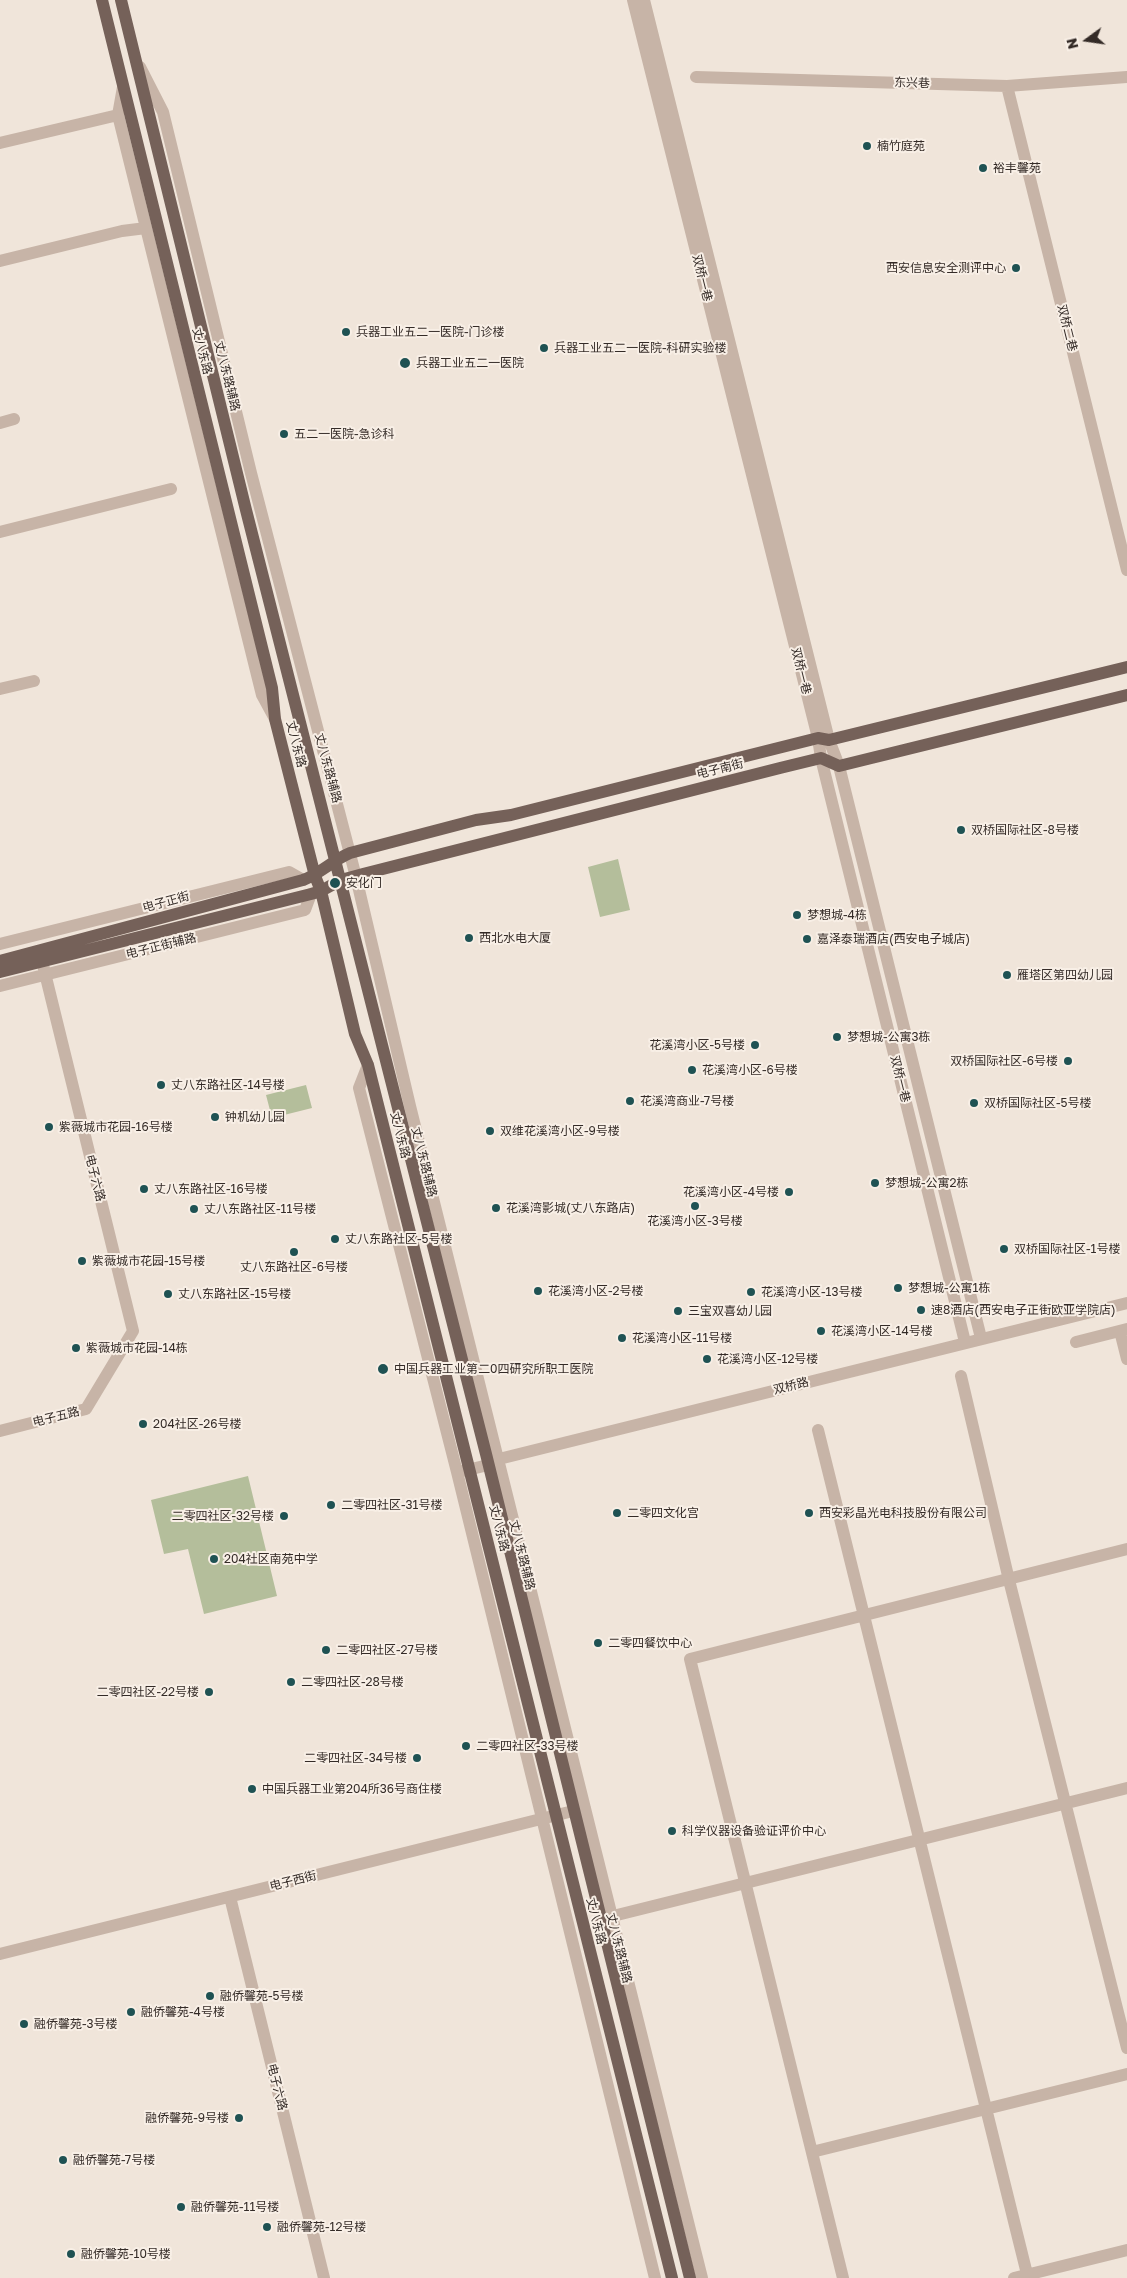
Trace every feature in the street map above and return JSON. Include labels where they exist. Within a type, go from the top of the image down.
[{"type":"main road","name":"丈八东路","points":[[102,0],[272,688],[275,720],[308,878],[316,893],[355,1034],[368,1065],[672,2278]]},
{"type":"main road","name":"丈八东路","points":[[120,0],[335,860],[493,1462],[606,1918],[690,2278]]},
{"type":"main road","name":"电子南街","points":[[335,860],[350,853],[476,820],[511,815],[1127,667]]},
{"type":"main road","points":[[821,758],[839,766],[1127,695]]},
{"type":"main road","name":"电子南街","points":[[316,893],[341,880],[554,824],[821,758]]},
{"type":"main road","name":"电子正街","points":[[0,961],[308,878],[335,860]]},
{"type":"main road","points":[[0,972],[316,893]]},
{"type":"street","name":"双桥一巷","points":[[633,0],[824,739],[839,766],[981,1338]]},
{"type":"street","name":"双桥一巷","points":[[644,0],[824,739],[821,758],[965,1342]]},
{"type":"street","name":"丈八东路辅路","points":[[132,51],[163,112],[222,355],[356,877],[493,1462]]},
{"type":"street","name":"东兴巷","points":[[696,77],[1007,86],[1127,77]]},
{"type":"street","name":"双桥二巷","points":[[1007,86],[1127,570]]},
{"type":"street","points":[[123,87],[118,115],[262,695],[275,720]]},
{"type":"street","points":[[0,143],[118,115]]},
{"type":"street","points":[[0,261],[122,231],[146,228]]},
{"type":"street","points":[[209,359],[222,355]]},
{"type":"street","points":[[0,423],[14,419]]},
{"type":"street","points":[[0,532],[171,489]]},
{"type":"street","points":[[0,689],[34,681]]},
{"type":"street","points":[[0,944],[289,872],[308,878]]},
{"type":"street","name":"电子正街辅路","points":[[0,986],[305,910],[316,893]]},
{"type":"street","name":"电子六路","points":[[42,961],[133,1332],[100,1387]]},
{"type":"street","points":[[368,1065],[359,1088],[457,1472],[655,2278]]},
{"type":"street","points":[[378,1160],[391,1157]]},
{"type":"street","name":"双桥路","points":[[457,1472],[965,1342],[1127,1303]]},
{"type":"street","points":[[1076,1342],[1124,1330],[1127,1359]]},
{"type":"street","points":[[960,1376],[1009,1580],[1127,2048]]},
{"type":"street","name":"电子五路","points":[[0,1430],[86,1409],[100,1387]]},
{"type":"street","points":[[818,1430],[1028,2276]]},
{"type":"street","points":[[843,2278],[690,1659],[1127,1549]]},
{"type":"street","points":[[606,1918],[1127,1788]]},
{"type":"street","name":"电子西街","points":[[0,1954],[579,1810]]},
{"type":"street","name":"电子六路","points":[[230,1897],[324,2278]]},
{"type":"street","name":"丈八东路辅路","points":[[606,1918],[702,2278]]},
{"type":"street","points":[[812,2152],[1127,2074]]},
{"type":"street","points":[[1014,2278],[1127,2250]]},
{"type":"green space","points":[[618,859],[630,910],[600,917],[588,867]]},
{"type":"green space","points":[[306,1085],[312,1108],[272,1118],[266,1095]]},
{"type":"green space","points":[[248,1476],[277,1596],[204,1614],[188,1549],[164,1554],[151,1500]]},
{"type":"place","name":"楠竹庭苑","points":[[867,146]]},
{"type":"place","name":"裕丰馨苑","points":[[983,168]]},
{"type":"place","name":"西安信息安全测评中心","points":[[1016,268]]},
{"type":"place","name":"兵器工业五二一医院-门诊楼","points":[[346,332]]},
{"type":"place","name":"兵器工业五二一医院-科研实验楼","points":[[544,348]]},
{"type":"place","name":"兵器工业五二一医院","points":[[405,363]]},
{"type":"place","name":"五二一医院-急诊科","points":[[284,434]]},
{"type":"place","name":"双桥国际社区-8号楼","points":[[961,830]]},
{"type":"place","name":"安化门","points":[[335,883]]},
{"type":"place","name":"梦想城-4栋","points":[[797,915]]},
{"type":"place","name":"西北水电大厦","points":[[469,938]]},
{"type":"place","name":"嘉泽泰瑞酒店(西安电子城店)","points":[[807,939]]},
{"type":"place","name":"雁塔区第四幼儿园","points":[[1007,975]]},
{"type":"place","name":"梦想城-公寓3栋","points":[[837,1037]]},
{"type":"place","name":"花溪湾小区-5号楼","points":[[755,1045]]},
{"type":"place","name":"双桥国际社区-6号楼","points":[[1068,1061]]},
{"type":"place","name":"花溪湾小区-6号楼","points":[[692,1070]]},
{"type":"place","name":"丈八东路社区-14号楼","points":[[161,1085]]},
{"type":"place","name":"花溪湾商业-7号楼","points":[[630,1101]]},
{"type":"place","name":"双桥国际社区-5号楼","points":[[974,1103]]},
{"type":"place","name":"钟机幼儿园","points":[[215,1117]]},
{"type":"place","name":"紫薇城市花园-16号楼","points":[[49,1127]]},
{"type":"place","name":"双维花溪湾小区-9号楼","points":[[490,1131]]},
{"type":"place","name":"梦想城-公寓2栋","points":[[875,1183]]},
{"type":"place","name":"丈八东路社区-16号楼","points":[[144,1189]]},
{"type":"place","name":"花溪湾小区-4号楼","points":[[789,1192]]},
{"type":"place","name":"花溪湾小区-3号楼","points":[[695,1206]]},
{"type":"place","name":"花溪湾影城(丈八东路店)","points":[[496,1208]]},
{"type":"place","name":"丈八东路社区-11号楼","points":[[194,1209]]},
{"type":"place","name":"丈八东路社区-5号楼","points":[[335,1239]]},
{"type":"place","name":"双桥国际社区-1号楼","points":[[1004,1249]]},
{"type":"place","name":"丈八东路社区-6号楼","points":[[294,1252]]},
{"type":"place","name":"紫薇城市花园-15号楼","points":[[82,1261]]},
{"type":"place","name":"梦想城-公寓1栋","points":[[898,1288]]},
{"type":"place","name":"花溪湾小区-2号楼","points":[[538,1291]]},
{"type":"place","name":"花溪湾小区-13号楼","points":[[751,1292]]},
{"type":"place","name":"丈八东路社区-15号楼","points":[[168,1294]]},
{"type":"place","name":"速8酒店(西安电子正街欧亚学院店)","points":[[921,1310]]},
{"type":"place","name":"三宝双喜幼儿园","points":[[678,1311]]},
{"type":"place","name":"花溪湾小区-14号楼","points":[[821,1331]]},
{"type":"place","name":"花溪湾小区-11号楼","points":[[622,1338]]},
{"type":"place","name":"紫薇城市花园-14栋","points":[[76,1348]]},
{"type":"place","name":"花溪湾小区-12号楼","points":[[707,1359]]},
{"type":"place","name":"中国兵器工业第二0四研究所职工医院","points":[[383,1369]]},
{"type":"place","name":"204社区-26号楼","points":[[143,1424]]},
{"type":"place","name":"二零四社区-31号楼","points":[[331,1505]]},
{"type":"place","name":"二零四文化宫","points":[[617,1513]]},
{"type":"place","name":"西安彩晶光电科技股份有限公司","points":[[809,1513]]},
{"type":"place","name":"二零四社区-32号楼","points":[[284,1516]]},
{"type":"place","name":"204社区南苑中学","points":[[214,1559]]},
{"type":"place","name":"二零四餐饮中心","points":[[598,1643]]},
{"type":"place","name":"二零四社区-27号楼","points":[[326,1650]]},
{"type":"place","name":"二零四社区-28号楼","points":[[291,1682]]},
{"type":"place","name":"二零四社区-22号楼","points":[[209,1692]]},
{"type":"place","name":"二零四社区-33号楼","points":[[466,1746]]},
{"type":"place","name":"二零四社区-34号楼","points":[[417,1758]]},
{"type":"place","name":"中国兵器工业第204所36号商住楼","points":[[252,1789]]},
{"type":"place","name":"科学仪器设备验证评价中心","points":[[672,1831]]},
{"type":"place","name":"融侨馨苑-5号楼","points":[[210,1996]]},
{"type":"place","name":"融侨馨苑-4号楼","points":[[131,2012]]},
{"type":"place","name":"融侨馨苑-3号楼","points":[[24,2024]]},
{"type":"place","name":"融侨馨苑-9号楼","points":[[239,2118]]},
{"type":"place","name":"融侨馨苑-7号楼","points":[[63,2160]]},
{"type":"place","name":"融侨馨苑-11号楼","points":[[181,2207]]},
{"type":"place","name":"融侨馨苑-12号楼","points":[[267,2227]]},
{"type":"place","name":"融侨馨苑-10号楼","points":[[71,2254]]}]
